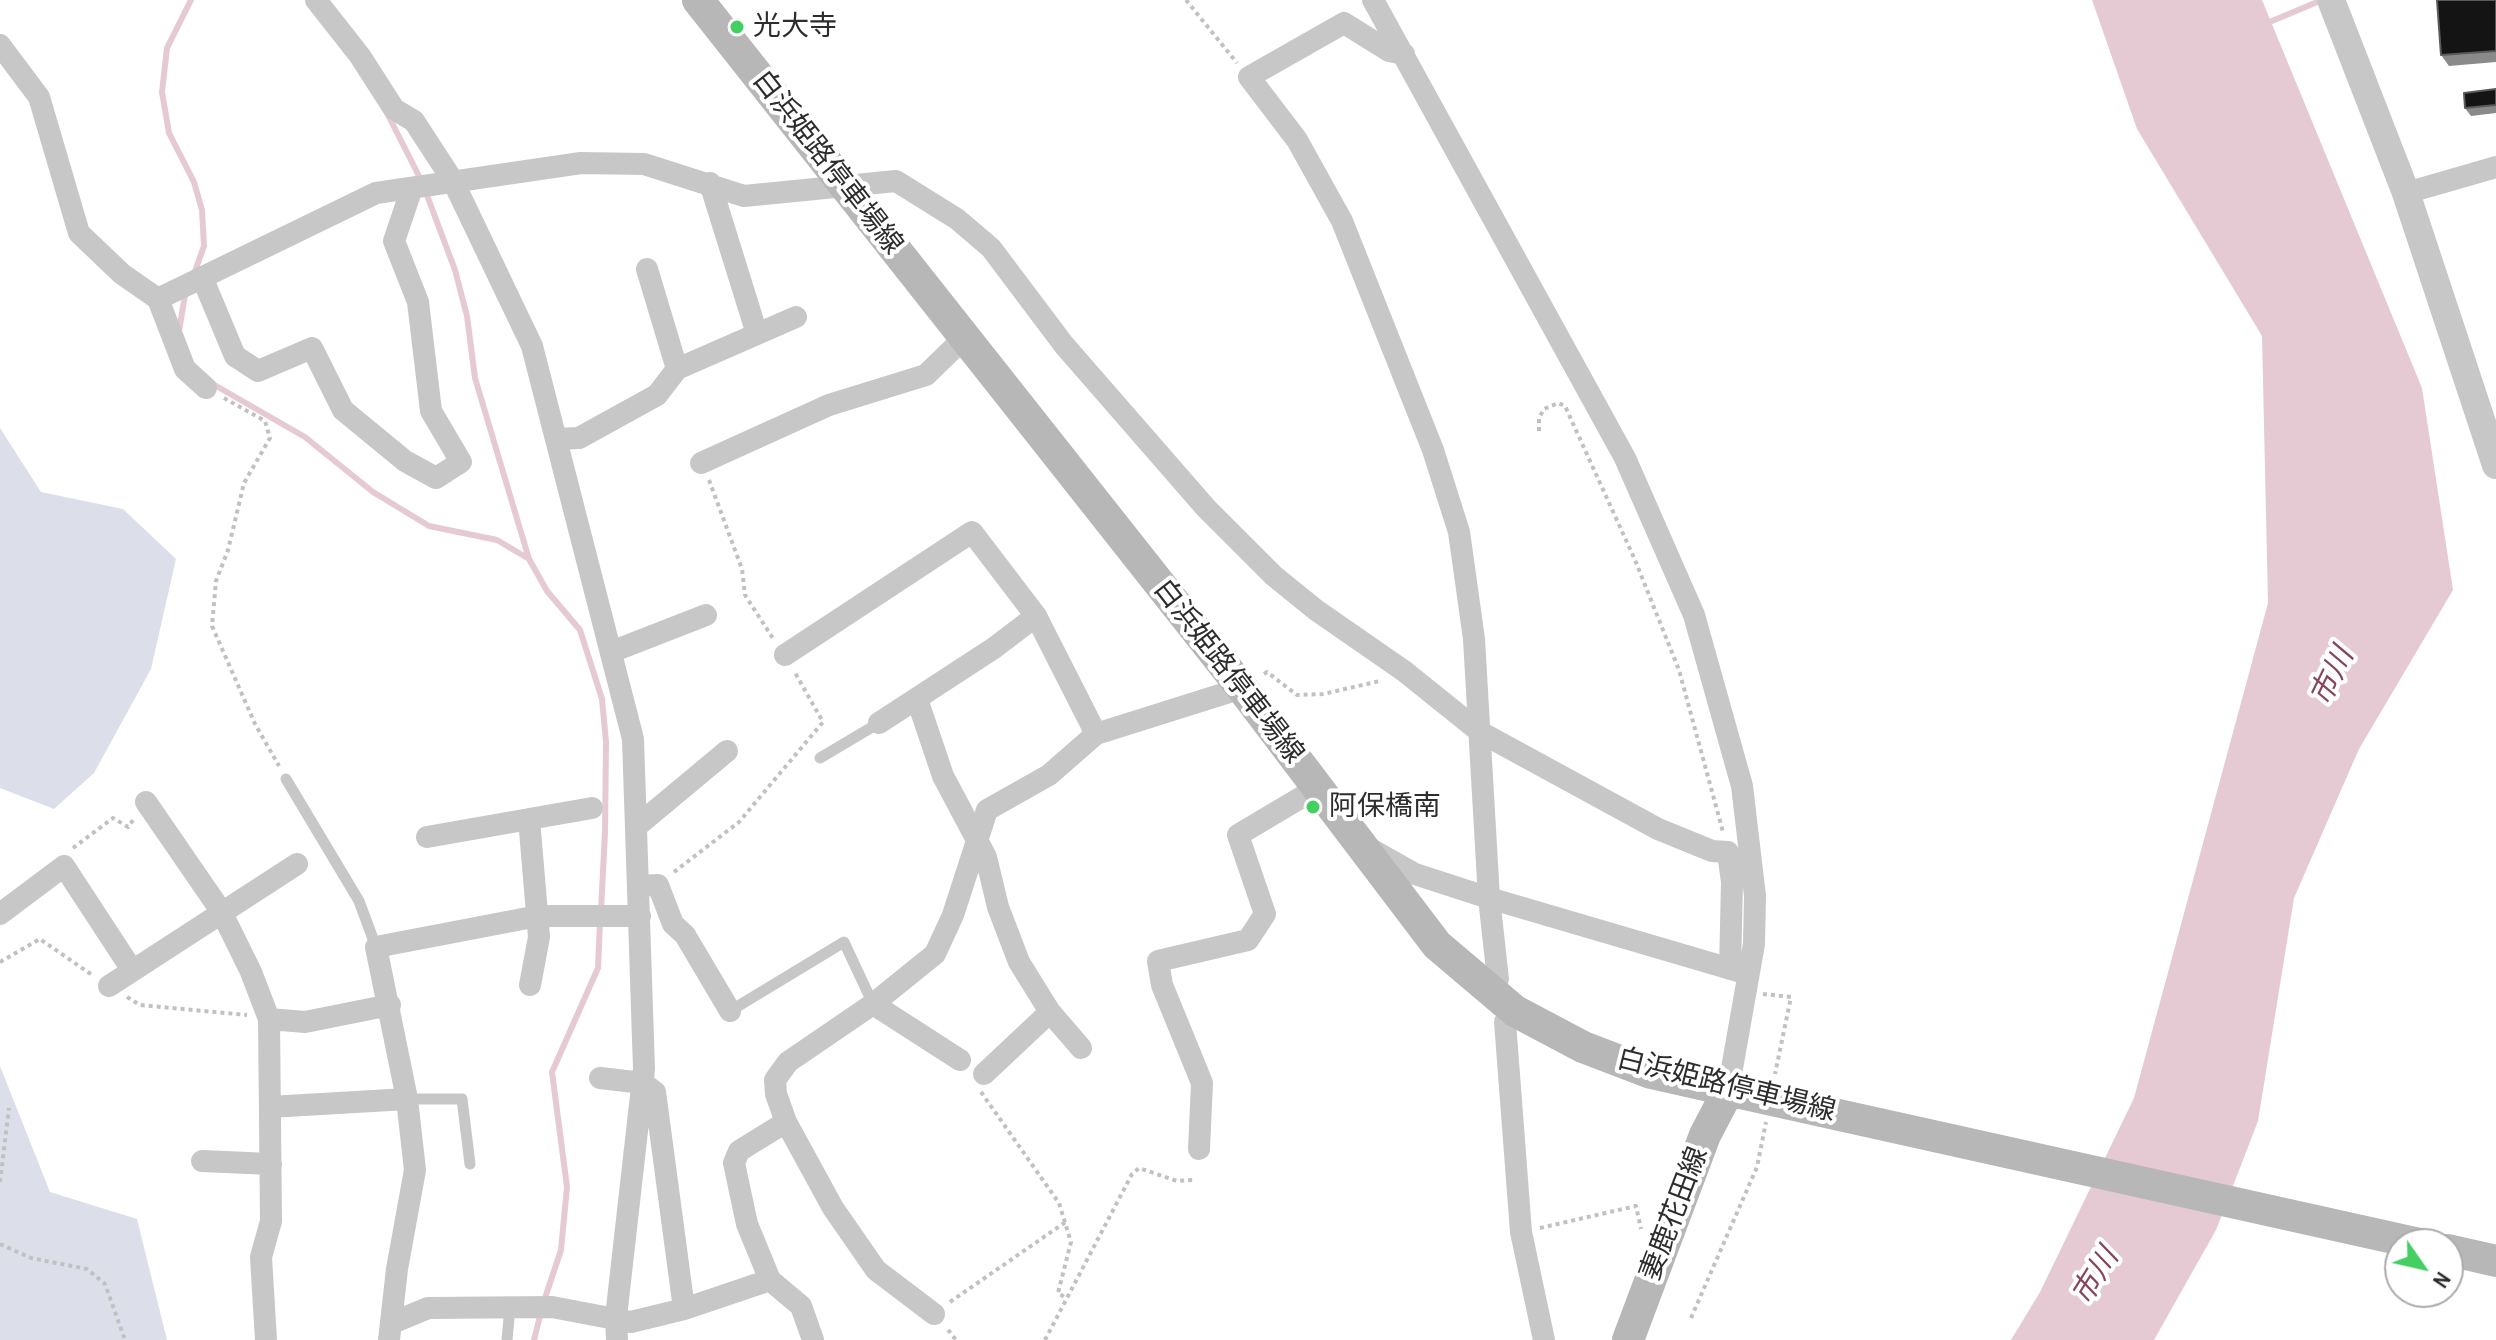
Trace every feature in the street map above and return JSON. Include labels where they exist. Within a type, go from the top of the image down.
[{"type":"main road","name":"白浜姫路停車場線","points":[[698,0],[1242,688],[1437,945],[1515,1011],[1583,1047],[1651,1073],[2384,1236]]},
{"type":"main road","name":"妻鹿花田線","points":[[1628,1340],[1705,1135],[1734,1092]]},
{"type":"main road","points":[[2464,1254],[2496,1261]]},
{"type":"street","points":[[316,0],[360,56],[394,109],[414,121],[453,181],[532,346],[633,739],[637,826],[649,886],[673,924],[685,935],[730,1011]]},
{"type":"street","points":[[1373,0],[1625,458],[1694,615],[1742,786],[1755,896],[1754,944],[1741,979]]},
{"type":"street","points":[[2334,10],[2406,193],[2496,465]]},
{"type":"street","points":[[1404,54],[1389,51],[1344,23],[1249,77],[1297,140],[1342,221],[1433,450],[1459,532],[1474,639],[1489,898],[1498,979]]},
{"type":"street","points":[[0,45],[39,97],[79,233],[122,274],[167,294],[376,193],[453,181],[581,163],[644,164],[744,196],[843,183],[896,181],[957,219],[991,248],[1064,345],[1206,508],[1285,585],[1404,671],[1480,732],[1658,829],[1712,851],[1728,852],[1741,979],[1734,1092]]},
{"type":"street","points":[[2406,193],[2496,167]]},
{"type":"street","points":[[710,183],[757,334]]},
{"type":"street","points":[[202,277],[235,356],[258,371],[312,348],[343,410],[405,461],[436,478],[461,462],[431,411],[418,302],[394,241],[412,188]]},
{"type":"street","points":[[647,269],[677,369]]},
{"type":"street","points":[[167,294],[185,369],[206,388]]},
{"type":"street","points":[[556,439],[579,438],[657,395],[677,369],[796,317]]},
{"type":"street","points":[[701,463],[829,405],[926,375],[965,337]]},
{"type":"street","points":[[785,655],[972,532],[1036,616],[1096,734]]},
{"type":"street","points":[[611,652],[706,615]]},
{"type":"street","points":[[879,723],[1036,616]]},
{"type":"street","points":[[934,1314],[876,1270],[833,1208],[786,1122],[776,1094],[775,1080],[788,1062],[873,1004],[935,954],[953,915],[987,810],[1049,775],[1096,734],[1242,688]]},
{"type":"street","points":[[917,699],[943,776],[986,857],[998,907],[1019,962],[1050,1012],[1081,1048]]},
{"type":"street","points":[[637,826],[727,751]]},
{"type":"street","points":[[1199,1149],[1202,1083],[1162,985],[1158,961],[1248,940],[1265,914],[1238,835],[1317,788]]},
{"type":"street","points":[[146,802],[221,911],[251,972],[269,1019],[271,1221],[261,1257],[266,1340]]},
{"type":"street","points":[[427,837],[592,808]]},
{"type":"street","points":[[529,819],[538,916],[530,985]]},
{"type":"street","points":[[1357,842],[1415,874],[1741,979]]},
{"type":"street","points":[[109,986],[297,864]]},
{"type":"street","points":[[0,914],[64,866],[132,970]]},
{"type":"street","points":[[617,1340],[616,1317],[643,1083],[640,916],[649,886]]},
{"type":"street","points":[[391,1332],[397,1269],[415,1170],[407,1099],[376,947],[538,916],[640,916]]},
{"type":"street","points":[[873,1004],[960,1060]]},
{"type":"street","points":[[269,1019],[305,1022],[390,1005]]},
{"type":"street","points":[[984,1074],[1050,1012]]},
{"type":"street","points":[[1505,1022],[1521,1232],[1544,1340]]},
{"type":"street","points":[[600,1078],[643,1083],[655,1092],[684,1309]]},
{"type":"street","points":[[270,1107],[407,1099]]},
{"type":"street","points":[[786,1122],[739,1151],[734,1163],[747,1224],[770,1280],[801,1306],[813,1340]]},
{"type":"street","points":[[202,1161],[271,1164]]},
{"type":"street","points":[[391,1332],[428,1308],[552,1307],[631,1322],[684,1309],[770,1280]]},
{"type":"lane","points":[[820,758],[879,723]]},
{"type":"lane","points":[[286,779],[359,901],[376,947]]},
{"type":"lane","points":[[730,1011],[844,942],[873,1004]]},
{"type":"lane","points":[[407,1099],[462,1099],[470,1164]]},
{"type":"lane","points":[[507,1340],[519,1307]]},
{"type":"path","points":[[1186,0],[1249,77]]},
{"type":"path","points":[[206,388],[265,421],[270,438],[244,483],[211,609],[212,626],[249,710],[286,779]]},
{"type":"path","points":[[1539,431],[1539,418],[1544,409],[1558,403],[1565,406],[1635,560],[1679,670],[1728,852]]},
{"type":"path","points":[[649,886],[739,822],[823,722],[785,655],[745,595],[742,569],[701,463]]},
{"type":"path","points":[[1242,688],[1267,672],[1297,695],[1323,694],[1394,679],[1404,671]]},
{"type":"path","points":[[64,866],[66,853],[113,818],[128,827],[146,802]]},
{"type":"path","points":[[1741,979],[1791,997],[1772,1090]]},
{"type":"path","points":[[960,1060],[998,1119],[1032,1160],[1067,1221],[1071,1242],[1058,1293],[1066,1298]]},
{"type":"path","points":[[0,1182],[9,1108]]},
{"type":"path","points":[[1691,1318],[1757,1167],[1766,1120]]},
{"type":"path","points":[[1045,1340],[1132,1174],[1139,1168],[1177,1181],[1193,1180]]},
{"type":"path","points":[[1521,1232],[1636,1206],[1641,1228],[1638,1240]]},
{"type":"path","points":[[934,1314],[1067,1221]]},
{"type":"path","points":[[0,1244],[31,1258],[87,1269],[105,1284],[125,1340]]},
{"type":"shaded area","points":[[0,428],[41,492],[123,509],[176,559],[151,669],[94,773],[54,809],[0,788]]},
{"type":"shaded area","points":[[0,1066],[50,1192],[137,1219],[167,1340],[0,1340]]},
{"type":"water","name":"市川","points":[[2092,0],[2262,0],[2422,388],[2453,590],[2359,749],[2294,898],[2258,1121],[2216,1230],[2154,1340],[2011,1340],[2040,1292],[2134,1098],[2268,603],[2262,336],[2137,129]]},
{"type":"building","points":[[2437,0],[2496,0],[2496,51],[2441,55]]},
{"type":"building","points":[[2496,89],[2496,105],[2465,108],[2464,93]]},
{"type":"waterway","points":[[191,0],[167,48],[162,92],[169,133],[194,182],[202,210],[204,246],[194,274]]},
{"type":"waterway","points":[[2265,24],[2322,0]]},
{"type":"waterway","points":[[388,115],[421,180]]},
{"type":"waterway","points":[[425,190],[455,270],[467,316],[475,378],[529,559],[547,591],[580,630],[602,699],[606,742],[601,911]]},
{"type":"waterway","points":[[179,331],[185,295]]},
{"type":"waterway","points":[[211,383],[305,437],[373,492],[429,526],[497,540],[529,559]]},
{"type":"waterway","points":[[544,1301],[561,1250],[567,1187],[552,1072],[598,968],[600,922]]},
{"type":"waterway","points":[[534,1340],[541,1312]]},
{"type":"place","name":"光大寺","points":[[737,27]]},
{"type":"place","name":"阿保橋南","points":[[1313,807]]}]
